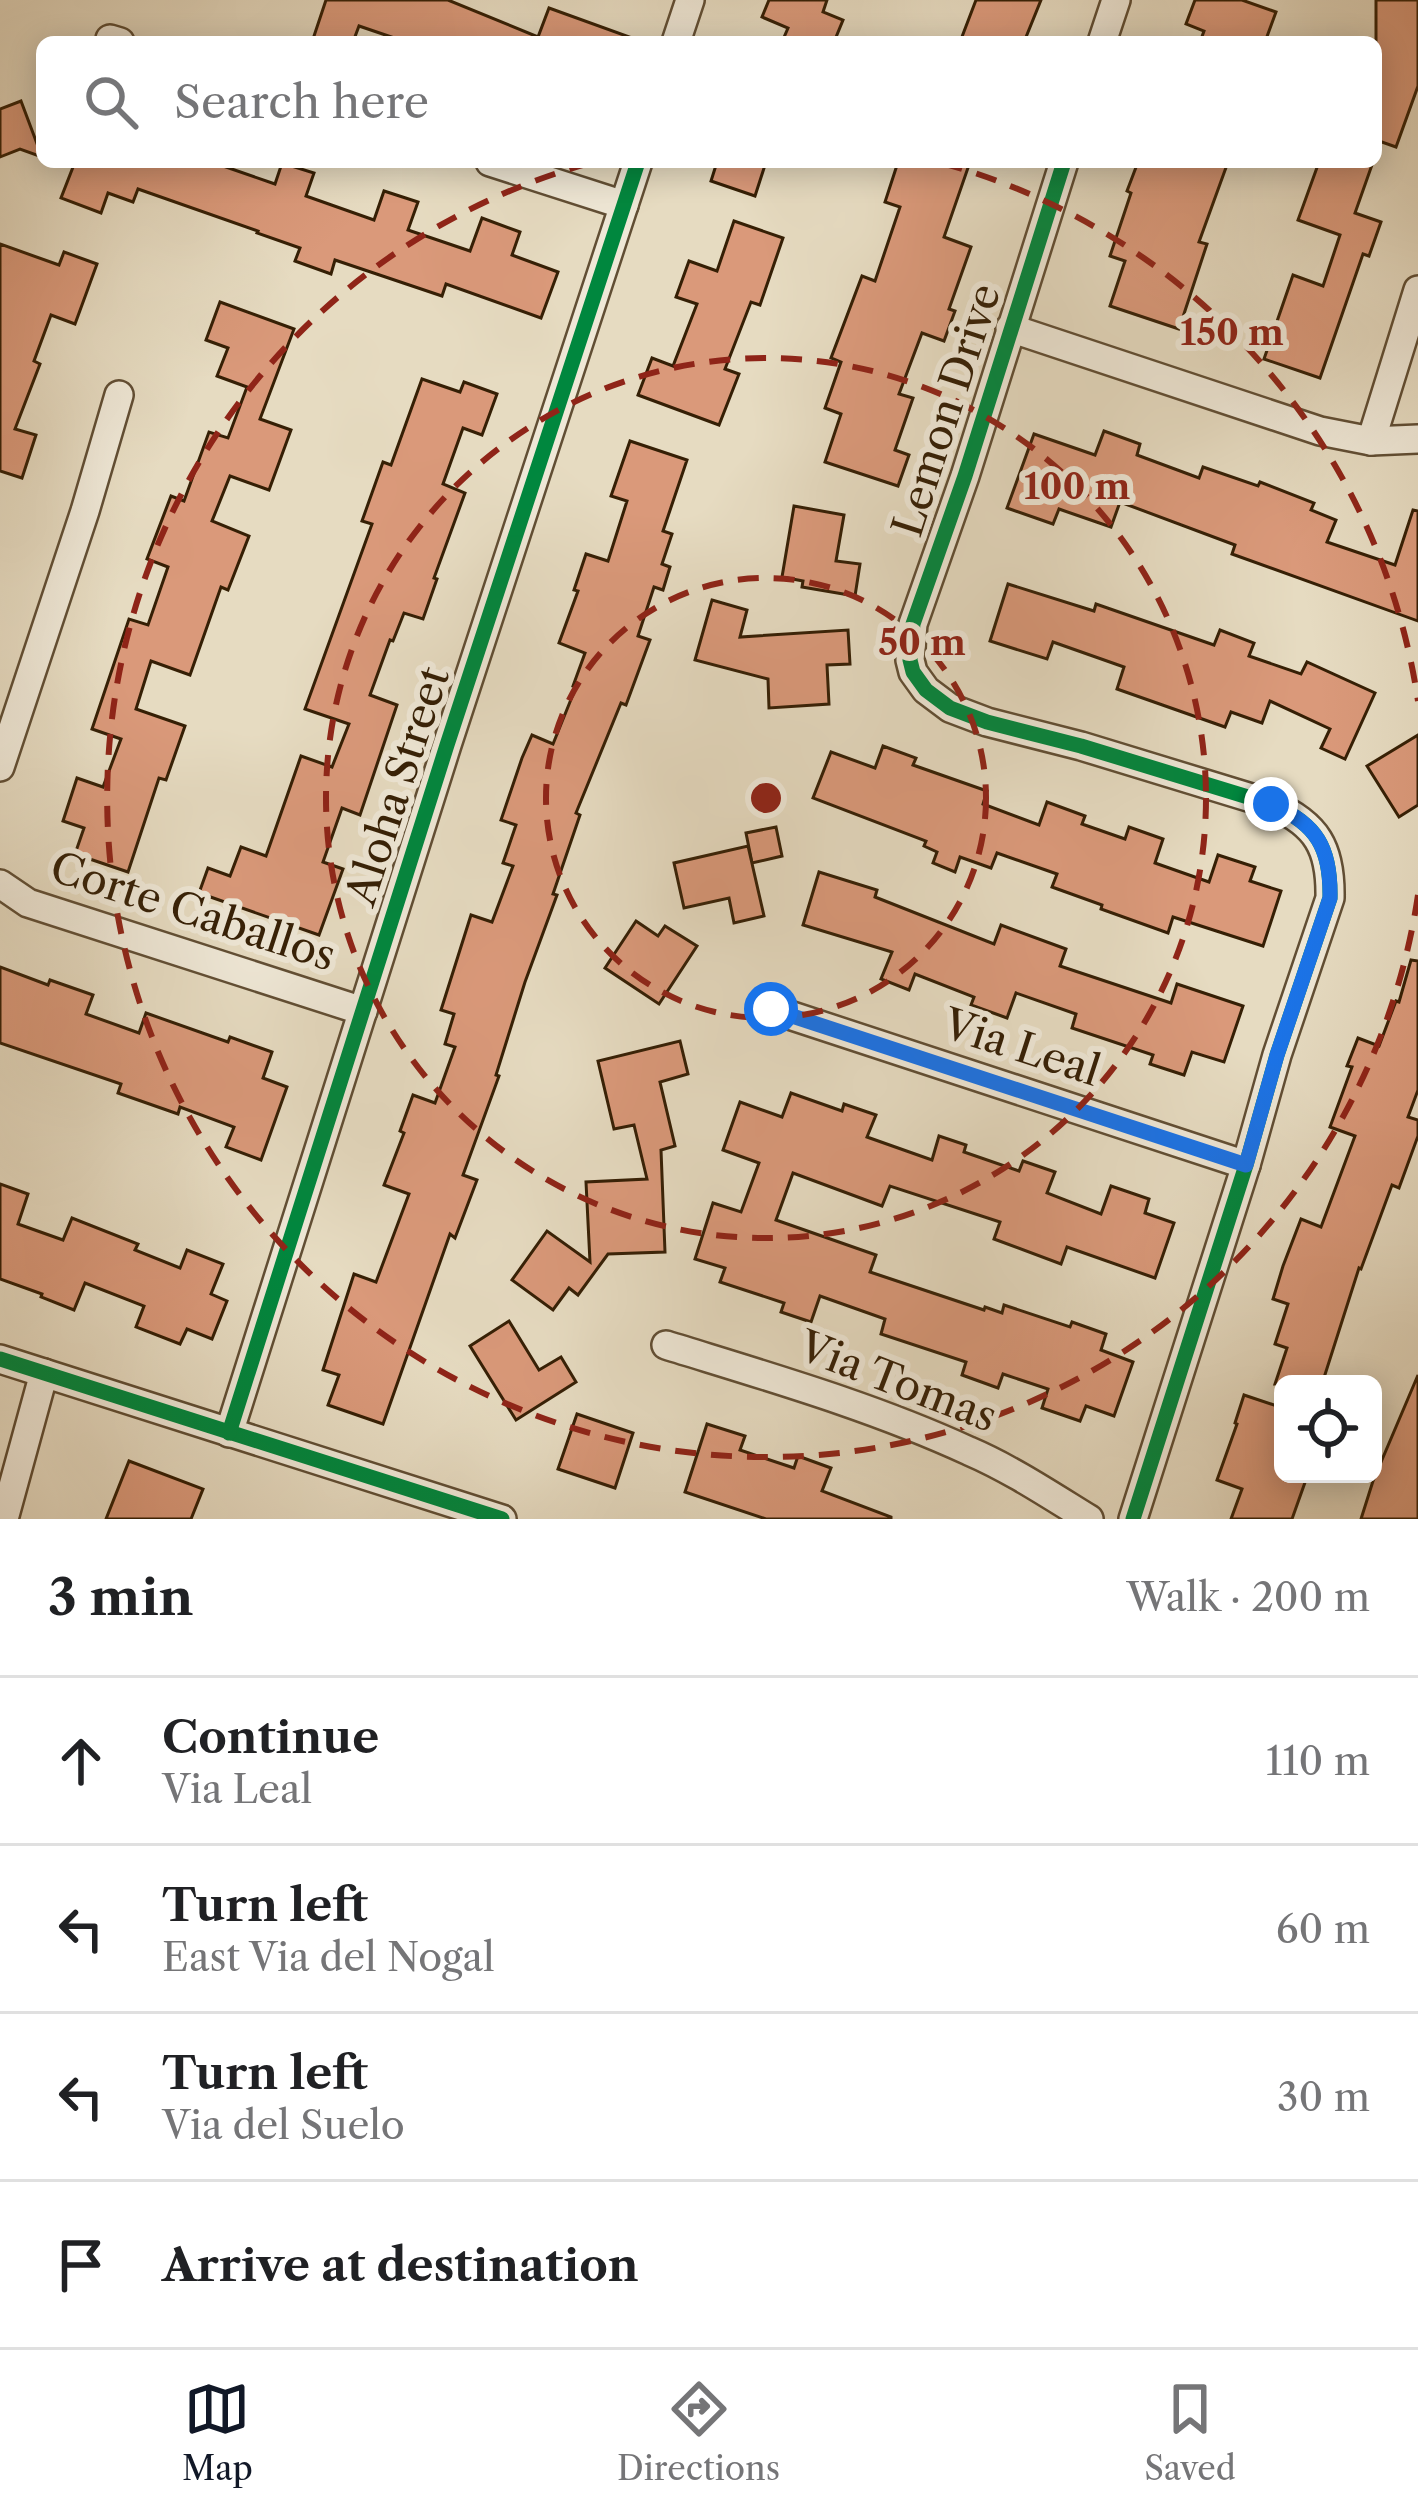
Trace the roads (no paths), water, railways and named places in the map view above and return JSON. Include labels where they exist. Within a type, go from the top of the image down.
[{"type":"street","points":[[678,36],[690,0]]},
{"type":"street","points":[[1104,36],[1116,0]]},
{"type":"street","points":[[508,168],[624,206]]},
{"type":"street","name":"Aloha Street","points":[[229,1433],[636,168]]},
{"type":"street","name":"Lemon Drive","points":[[1062,168],[913,624],[910,660],[926,690],[950,708],[1283,809],[1314,832],[1327,855],[1330,898],[1246,1165]]},
{"type":"street","points":[[1371,441],[1418,290]]},
{"type":"street","points":[[1010,328],[1319,431],[1371,441],[1418,439]]},
{"type":"street","points":[[0,767],[85,511],[118,395]]},
{"type":"street","name":"Corte Caballos","points":[[0,884],[28,903],[363,1011]]},
{"type":"street","name":"Via Leal","points":[[771,1009],[1246,1165]]},
{"type":"street","points":[[1133,1519],[1246,1165]]},
{"type":"street","name":"Via Tomas","points":[[666,1345],[784,1379],[893,1418],[973,1452],[1089,1519]]},
{"type":"street","points":[[0,1359],[502,1519]]},
{"type":"street","points":[[4,1519],[44,1373]]}]
